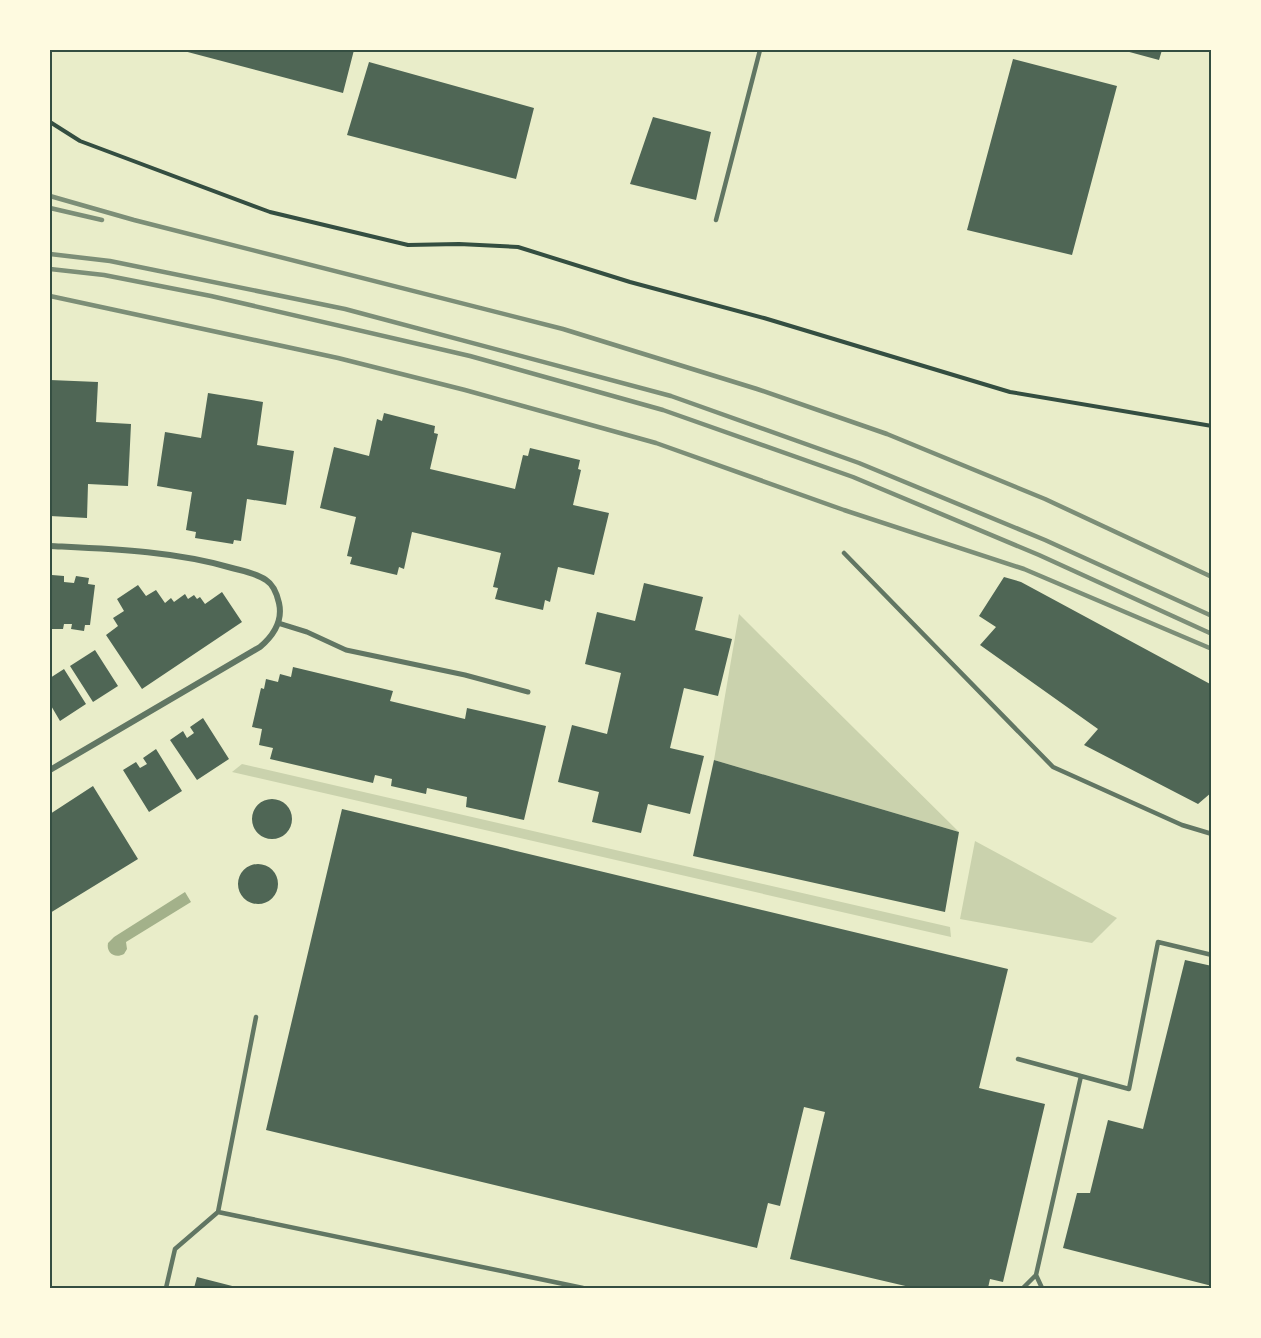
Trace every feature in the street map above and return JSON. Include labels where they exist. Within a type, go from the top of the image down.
[{"type":"street","points":[[50,546],[156,553],[213,562],[257,575],[268,581],[277,592],[280,610],[278,622],[267,640],[260,646],[50,770]]},
{"type":"street","points":[[278,622],[346,650],[454,672],[528,692]]},
{"type":"lane","points":[[716,220],[760,50]]},
{"type":"lane","points":[[844,553],[1053,767],[1182,825],[1212,834]]},
{"type":"lane","points":[[1018,1059],[1129,1089],[1158,942],[1212,955]]},
{"type":"lane","points":[[166,1288],[175,1249],[218,1212],[256,1017]]},
{"type":"lane","points":[[1023,1288],[1036,1275],[1081,1076]]},
{"type":"lane","points":[[218,1212],[583,1288]]},
{"type":"lane","points":[[1036,1275],[1042,1288]]},
{"type":"path","points":[[50,122],[80,141],[270,212],[408,245],[459,244],[518,247],[630,282],[764,318],[1010,392],[1212,426]]},
{"type":"shaded area","points":[[739,614],[758,633],[959,832],[714,760]]},
{"type":"shaded area","points":[[242,764],[950,927],[951,937],[232,772]]},
{"type":"shaded area","points":[[975,841],[1117,918],[1092,943],[960,919]]},
{"type":"shaded area","points":[[185,892],[191,902],[126,942],[127,949],[124,954],[117,956],[108,950],[108,943],[114,937]]},
{"type":"building","points":[[180,50],[354,50],[343,93]]},
{"type":"building","points":[[1122,50],[1162,50],[1159,60]]},
{"type":"building","points":[[1013,59],[1117,86],[1072,255],[967,230]]},
{"type":"building","points":[[369,62],[534,108],[516,179],[347,135]]},
{"type":"building","points":[[653,117],[711,132],[696,200],[630,184]]},
{"type":"building","points":[[50,380],[98,382],[96,422],[131,424],[128,486],[88,484],[87,518],[50,516]]},
{"type":"building","points":[[208,393],[263,402],[257,445],[294,451],[286,505],[247,499],[241,541],[234,540],[233,544],[195,538],[196,532],[186,530],[192,492],[157,486],[165,432],[201,438]]},
{"type":"building","points":[[384,413],[435,426],[434,433],[438,434],[430,469],[515,489],[523,455],[528,456],[530,448],[580,460],[578,469],[581,470],[573,505],[609,513],[594,575],[558,567],[550,602],[545,600],[543,610],[495,599],[498,588],[493,587],[501,553],[412,532],[404,569],[399,567],[397,575],[350,564],[352,557],[347,556],[356,517],[320,508],[334,447],[369,456],[377,419],[382,421]]},
{"type":"building","points":[[52,575],[64,576],[64,582],[74,583],[76,576],[89,578],[88,584],[95,585],[90,625],[85,625],[84,631],[71,629],[72,624],[64,624],[63,629],[50,629]]},
{"type":"building","points":[[1004,577],[1021,582],[1212,685],[1212,792],[1198,804],[1084,745],[1098,729],[980,645],[996,627],[979,616]]},
{"type":"building","points":[[644,583],[703,597],[695,630],[732,639],[718,696],[684,688],[670,748],[704,756],[690,814],[648,804],[641,833],[592,822],[599,792],[558,782],[572,725],[607,734],[621,673],[585,664],[597,612],[635,621]]},
{"type":"building","points":[[138,585],[146,596],[156,590],[165,603],[171,598],[174,602],[185,594],[188,599],[194,595],[197,599],[200,597],[205,604],[222,592],[242,622],[142,689],[106,635],[118,626],[113,618],[124,611],[117,599]]},
{"type":"building","points":[[95,650],[118,686],[93,702],[70,666]]},
{"type":"building","points":[[293,667],[393,691],[390,701],[465,719],[467,708],[546,726],[524,820],[466,807],[467,797],[427,788],[426,794],[391,786],[392,779],[375,775],[373,783],[270,759],[273,748],[259,745],[262,729],[252,727],[261,688],[264,689],[266,679],[278,682],[280,674],[291,677]]},
{"type":"building","points":[[64,669],[86,704],[60,721],[50,704],[50,678]]},
{"type":"building","points":[[203,718],[229,759],[197,780],[170,740],[183,731],[187,738],[194,733],[190,727]]},
{"type":"building","points":[[156,749],[182,791],[149,812],[123,770],[136,762],[140,768],[147,764],[143,758]]},
{"type":"building","points":[[714,760],[959,832],[945,912],[693,856]]},
{"type":"building","points":[[93,786],[138,859],[50,913],[50,814]]},
{"type":"building","points":[[272,799],[286,805],[292,819],[286,833],[272,839],[258,833],[252,819],[258,805]]},
{"type":"building","points":[[342,809],[1008,969],[979,1088],[1045,1104],[1003,1282],[990,1279],[988,1288],[914,1288],[790,1259],[825,1112],[804,1107],[780,1206],[768,1203],[757,1248],[266,1130]]},
{"type":"building","points":[[258,864],[266,865],[272,870],[277,876],[277,892],[272,898],[266,903],[258,904],[250,903],[244,898],[239,892],[238,884],[239,876],[244,870],[250,865]]},
{"type":"building","points":[[1185,960],[1212,966],[1212,1286],[1063,1248],[1077,1193],[1090,1193],[1108,1120],[1143,1129]]},
{"type":"building","points":[[197,1277],[240,1288],[194,1288]]},
{"type":"railway","points":[[50,196],[134,220],[563,329],[757,389],[887,434],[1045,499],[1212,577]]},
{"type":"railway","points":[[50,208],[102,220]]},
{"type":"railway","points":[[50,254],[110,261],[345,309],[671,396],[859,463],[1045,540],[1212,616]]},
{"type":"railway","points":[[50,269],[104,275],[211,296],[470,356],[663,410],[853,477],[1039,555],[1212,634]]},
{"type":"railway","points":[[50,296],[338,358],[465,390],[656,443],[844,510],[1024,569],[1212,649]]}]
